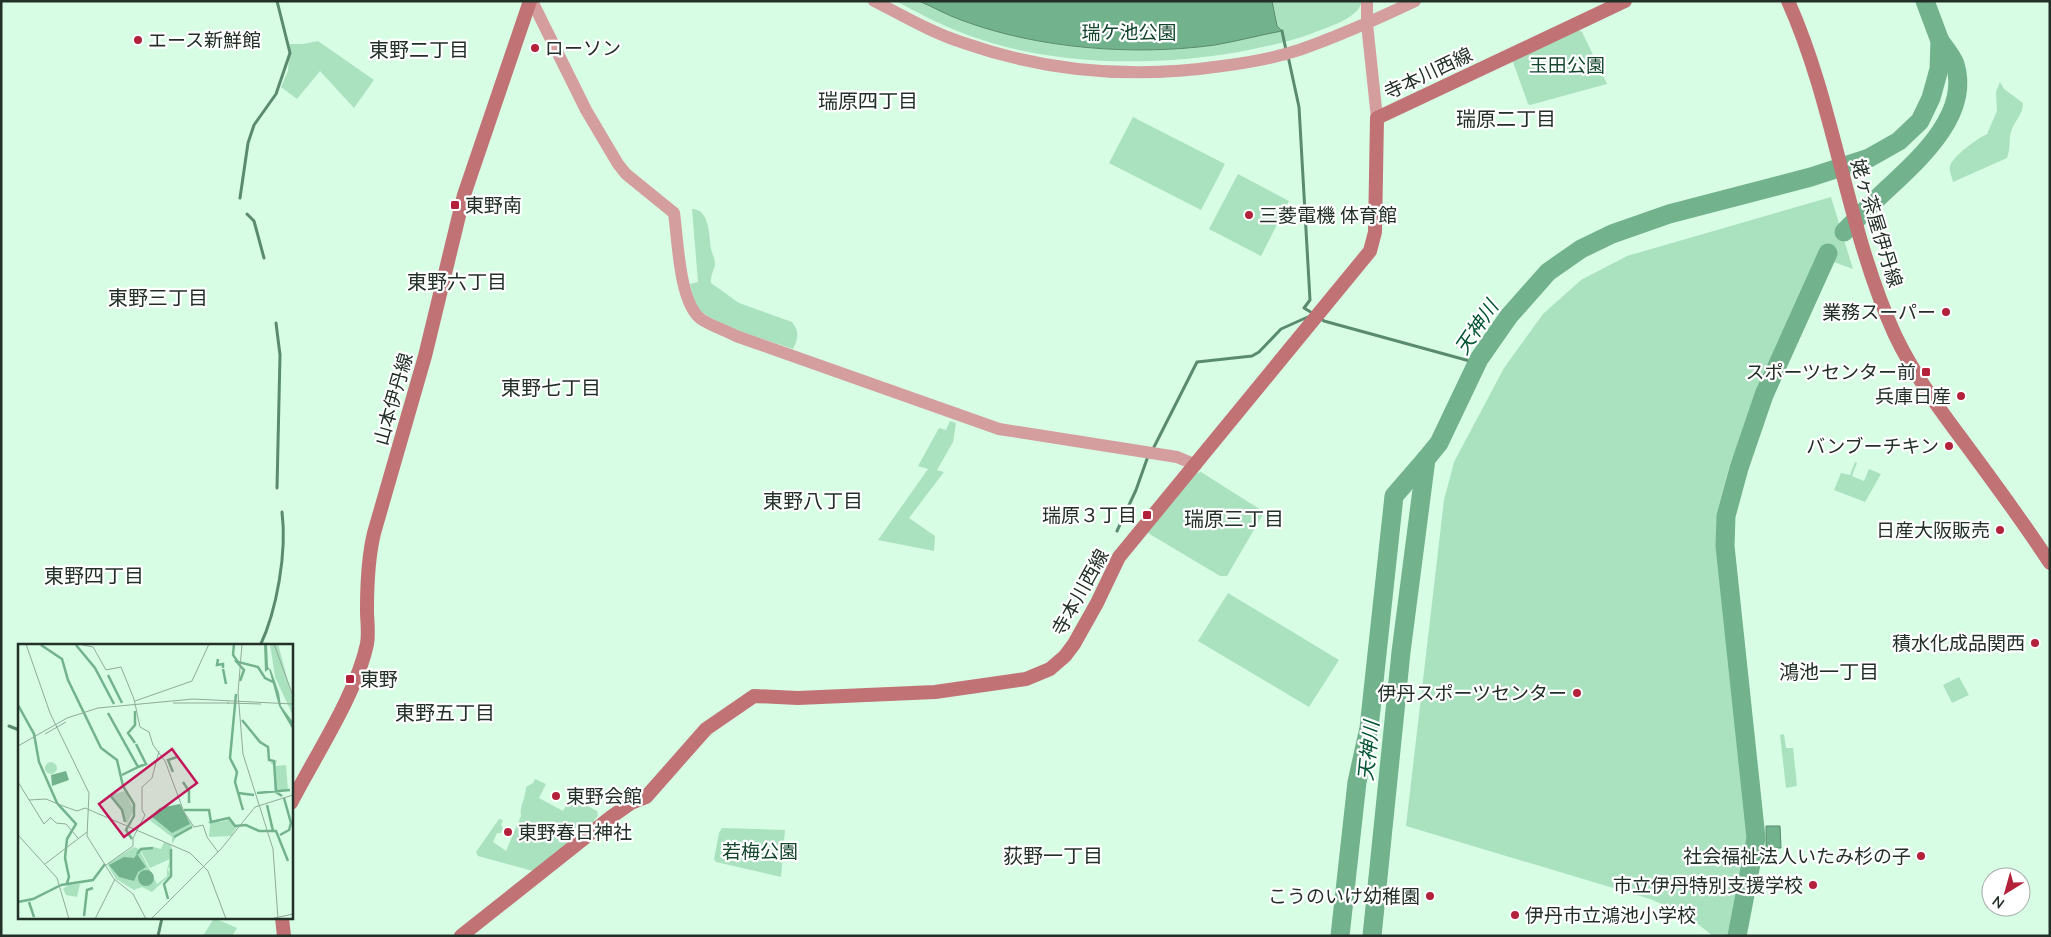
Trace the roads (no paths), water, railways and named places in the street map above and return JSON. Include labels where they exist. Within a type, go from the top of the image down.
[{"type":"main road","name":"山本伊丹線","points":[[292,800],[342,706],[365,651],[368,635],[369,567],[374,534],[425,356],[464,194],[531,1]]},
{"type":"main road","name":"寺本川西線","points":[[461,936],[611,817],[632,803],[646,797],[706,729],[754,696],[798,698],[935,692],[1026,679],[1050,669],[1065,656],[1077,640],[1098,603],[1119,557],[1366,258],[1375,232],[1377,118],[1625,1]]},
{"type":"main road","name":"姥ヶ茶屋伊丹線","points":[[1788,1],[1808,52],[1856,228],[1874,284],[1896,336],[1920,382],[2026,526],[2050,563]]},
{"type":"main road","points":[[282,920],[284,936]]},
{"type":"street","points":[[531,1],[586,110],[618,164],[626,174],[674,213],[685,296],[691,309],[701,319],[736,336],[999,429],[1177,457],[1196,465]]},
{"type":"street","points":[[874,1],[927,28],[962,43],[1004,56],[1088,71],[1124,73],[1189,71],[1256,61],[1298,50],[1367,24],[1415,1]]},
{"type":"street","points":[[1367,1],[1367,24],[1377,118]]},
{"type":"waterway","points":[[240,198],[248,143],[254,125],[276,94],[290,53],[277,1]]},
{"type":"waterway","name":"天神川","points":[[1372,936],[1401,652],[1426,459],[1439,443],[1479,359],[1509,316],[1548,272],[1581,249],[1612,234],[1669,214],[1811,177],[1869,158],[1899,141],[1920,121],[1931,98],[1939,69],[1940,41],[1925,1]]},
{"type":"waterway","points":[[1282,31],[1286,50]]},
{"type":"waterway","points":[[1844,232],[1912,166],[1938,135],[1948,119],[1955,101],[1958,83],[1955,64],[1940,41]]},
{"type":"waterway","points":[[1288,56],[1299,107],[1310,300],[1304,308],[1314,314]]},
{"type":"waterway","points":[[247,214],[254,221],[264,258]]},
{"type":"waterway","points":[[1737,936],[1756,838],[1725,546],[1726,516],[1739,468],[1764,395],[1828,253]]},
{"type":"waterway","points":[[1154,447],[1197,362],[1252,356],[1259,352],[1281,329],[1310,316]]},
{"type":"waterway","points":[[1319,317],[1324,321],[1477,363]]},
{"type":"waterway","points":[[276,323],[280,355],[277,488]]},
{"type":"waterway","points":[[1117,531],[1136,490],[1147,459]]},
{"type":"waterway","points":[[1340,936],[1357,782],[1369,728],[1394,496],[1426,459]]},
{"type":"waterway","points":[[261,644],[276,598],[282,562],[282,512]]},
{"type":"waterway","points":[[9,726],[18,730]]},
{"type":"waterway","points":[[158,936],[162,920]]},
{"type":"place","name":"エース新鮮館","points":[[138,40]]},
{"type":"place","name":"ローソン","points":[[535,48]]},
{"type":"place","name":"東野南","points":[[455,205]]},
{"type":"place","name":"三菱電機 体育館","points":[[1249,215]]},
{"type":"place","name":"業務スーパー","points":[[1946,312]]},
{"type":"place","name":"スポーツセンター前","points":[[1926,372]]},
{"type":"place","name":"兵庫日産","points":[[1961,396]]},
{"type":"place","name":"バンブーチキン","points":[[1949,446]]},
{"type":"place","name":"瑞原３丁目","points":[[1147,515]]},
{"type":"place","name":"日産大阪販売","points":[[2000,530]]},
{"type":"place","name":"積水化成品関西","points":[[2035,643]]},
{"type":"place","name":"東野","points":[[350,679]]},
{"type":"place","name":"伊丹スポーツセンター","points":[[1577,693]]},
{"type":"place","name":"東野会館","points":[[556,796]]},
{"type":"place","name":"東野春日神社","points":[[508,832]]},
{"type":"place","name":"社会福祉法人いたみ杉の子","points":[[1921,856]]},
{"type":"place","name":"市立伊丹特別支援学校","points":[[1813,885]]},
{"type":"place","name":"こうのいけ幼稚園","points":[[1430,896]]},
{"type":"place","name":"伊丹市立鴻池小学校","points":[[1515,915]]},
{"type":"district","name":"東野二丁目","points":[[419,49]]},
{"type":"district","name":"瑞原四丁目","points":[[868,100]]},
{"type":"district","name":"瑞原二丁目","points":[[1506,118]]},
{"type":"district","name":"東野六丁目","points":[[457,281]]},
{"type":"district","name":"東野三丁目","points":[[158,297]]},
{"type":"district","name":"東野七丁目","points":[[551,387]]},
{"type":"district","name":"東野八丁目","points":[[813,500]]},
{"type":"district","name":"瑞原三丁目","points":[[1234,518]]},
{"type":"district","name":"東野四丁目","points":[[94,575]]},
{"type":"district","name":"鴻池一丁目","points":[[1829,671]]},
{"type":"district","name":"東野五丁目","points":[[445,712]]},
{"type":"district","name":"荻野一丁目","points":[[1053,855]]},
{"type":"park label","name":"瑞ケ池公園","points":[[1129,32]]},
{"type":"park label","name":"玉田公園","points":[[1567,65]]},
{"type":"park label","name":"若梅公園","points":[[760,851]]}]
